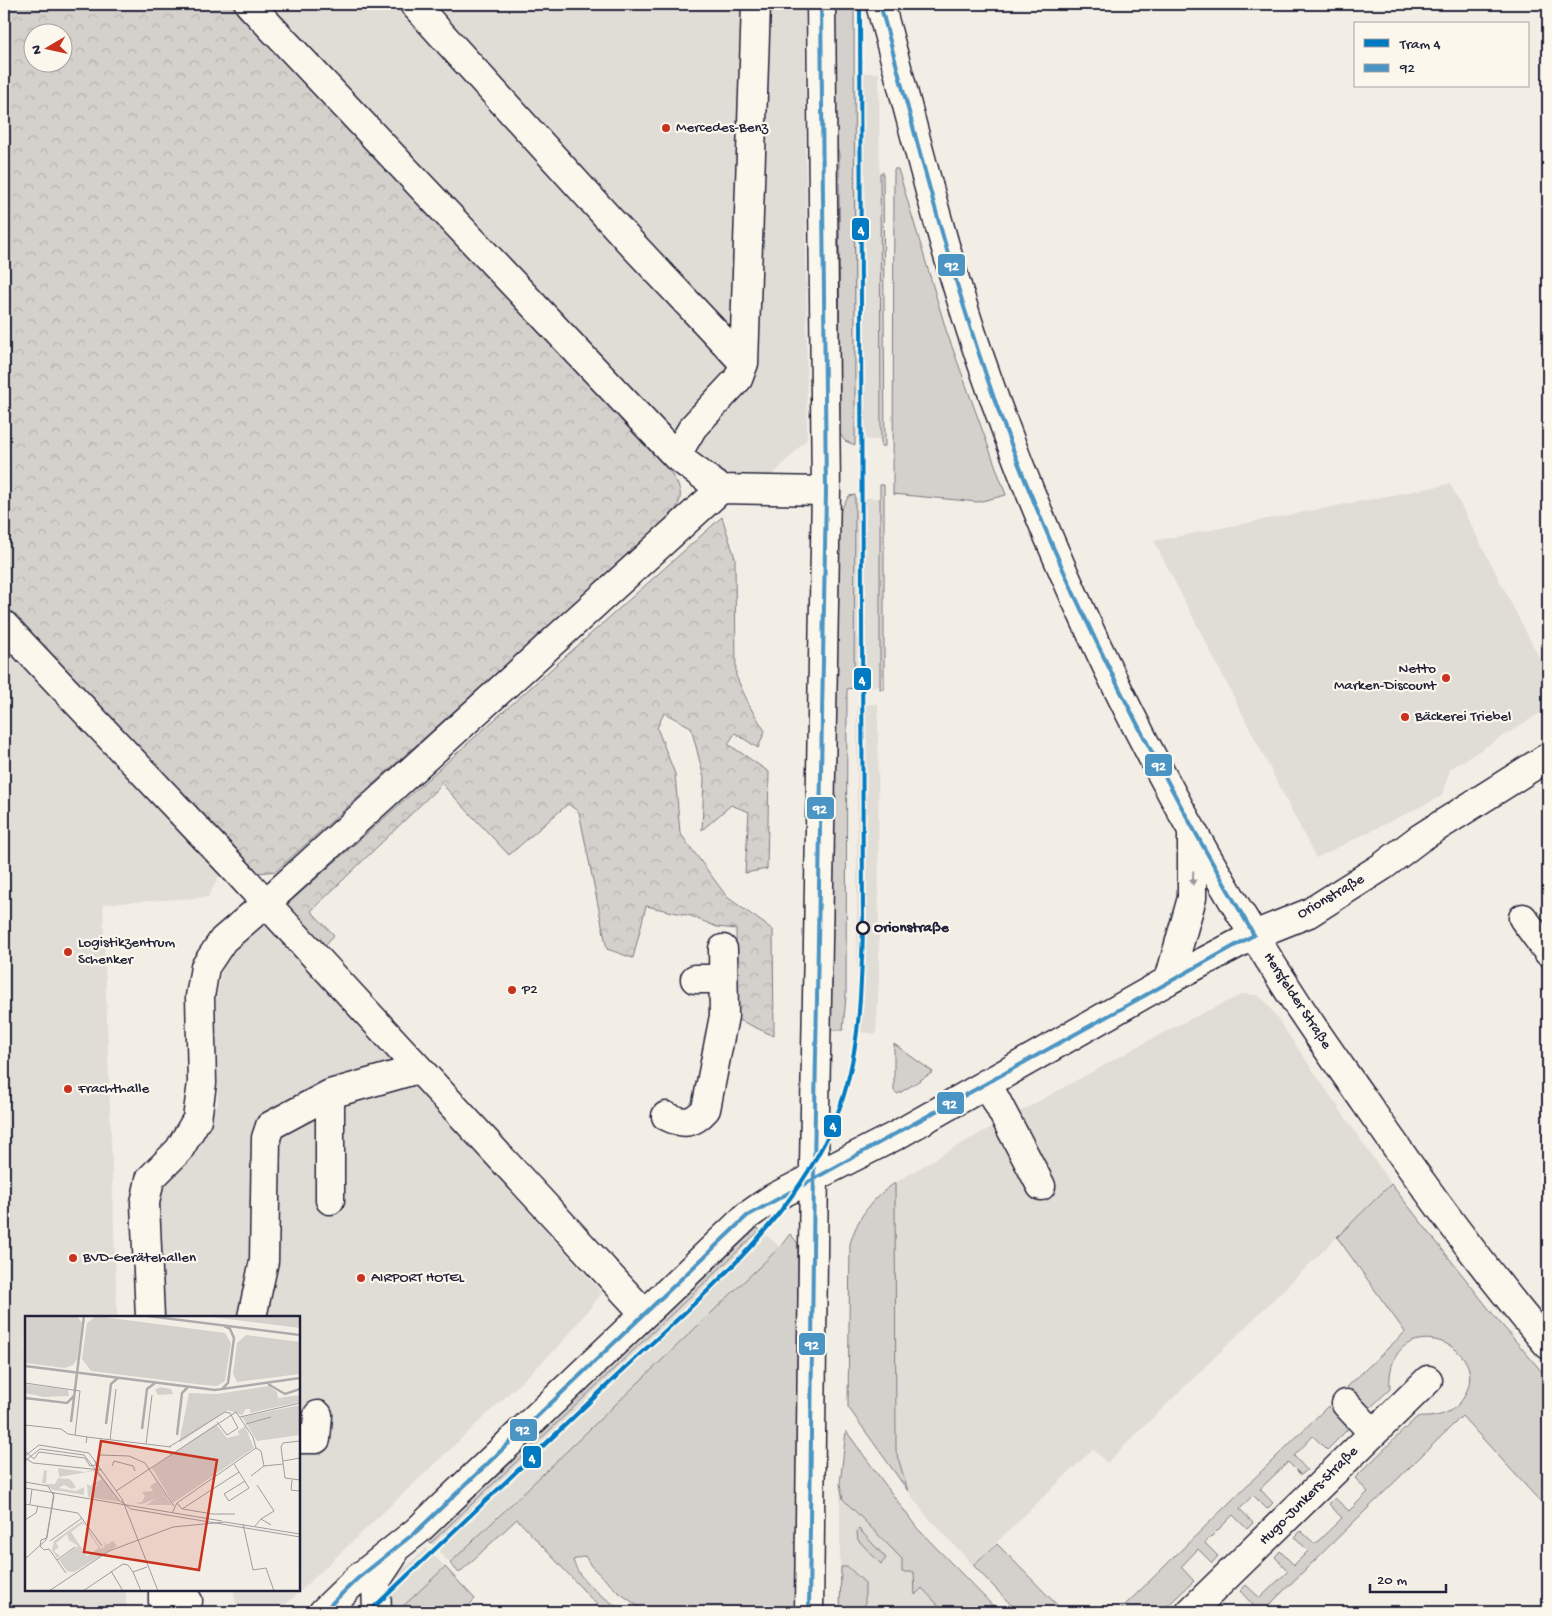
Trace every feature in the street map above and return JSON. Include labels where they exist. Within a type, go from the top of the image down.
[{"type":"street","points":[[250,4],[676,456],[721,490],[826,491]]},
{"type":"street","points":[[414,4],[631,243],[744,363]]},
{"type":"street","points":[[676,456],[693,427],[738,379],[744,363],[756,4]]},
{"type":"street","points":[[809,1612],[814,1178],[826,491],[821,4]]},
{"type":"street","name":"Hersfelder Straße","points":[[880,4],[960,295],[1016,455],[1088,629],[1114,683],[1192,829],[1296,1002],[1486,1272],[1548,1345]]},
{"type":"street","points":[[150,1316],[145,1202],[150,1179],[179,1150],[196,1119],[202,1083],[200,997],[205,967],[223,940],[266,904],[721,490]]},
{"type":"street","points":[[4,625],[266,904],[644,1312]]},
{"type":"street","name":"Orionstraße","points":[[400,1546],[644,1312],[747,1216],[773,1198],[814,1178],[987,1083],[1168,980],[1254,935],[1309,913],[1383,866],[1420,838],[1548,757]]},
{"type":"street","points":[[1168,980],[1192,898],[1192,829]]},
{"type":"street","points":[[1523,918],[1548,952]]},
{"type":"street","points":[[666,1116],[677,1121],[689,1122],[698,1118],[706,1109],[724,1016],[723,949]]},
{"type":"street","points":[[694,979],[723,979]]},
{"type":"street","points":[[252,1316],[264,1260],[266,1138],[270,1126],[330,1094],[418,1069]]},
{"type":"street","points":[[987,1083],[1041,1186]]},
{"type":"street","points":[[330,1094],[330,1200]]},
{"type":"street","name":"Hugo-Junkers-Straße","points":[[1190,1612],[1428,1380]]},
{"type":"street","points":[[1346,1404],[1373,1433]]},
{"type":"street","points":[[300,1439],[316,1439],[318,1415]]},
{"type":"street","points":[[364,1612],[368,1593],[400,1546]]},
{"type":"street","points":[[323,1612],[357,1579],[400,1546]]},
{"type":"street","points":[[376,1581],[377,1612]]},
{"type":"street","points":[[163,1591],[163,1602],[188,1601]]},
{"type":"shaded area","points":[[268,4],[805,4],[807,439],[769,479],[744,480],[718,468],[664,425]]},
{"type":"shaded area","points":[[855,73],[879,73],[881,440],[855,439]]},
{"type":"shaded area","points":[[1450,484],[1548,675],[1548,708],[1450,769],[1442,796],[1316,858],[1154,541]]},
{"type":"shaded area","points":[[854,498],[880,498],[880,686],[854,687]]},
{"type":"shaded area","points":[[4,613],[221,872],[208,897],[103,904],[117,1316],[25,1316],[25,1591],[126,1591],[126,1612],[4,1612]]},
{"type":"shaded area","points":[[878,704],[879,981],[876,1034],[853,1031],[857,991],[857,705]]},
{"type":"shaded area","points":[[266,918],[602,1293],[560,1345],[278,1612],[237,1612],[234,1591],[300,1591],[300,1316],[156,1316],[152,1214],[167,1179],[198,1142],[218,1103],[216,1001],[223,965]]},
{"type":"shaded area","points":[[1243,994],[1257,995],[1266,1002],[1391,1184],[1107,1463],[1093,1449],[973,1565],[924,1513],[908,1491],[896,1451],[895,1183],[950,1150],[1170,1029]]},
{"type":"shaded area","points":[[760,1230],[780,1247],[450,1563],[431,1543]]},
{"type":"shaded area","points":[[840,1484],[971,1612],[840,1612]]},
{"type":"shaded area","points":[[426,1548],[445,1567],[397,1612],[384,1612],[381,1590]]},
{"type":"green space","points":[[4,4],[230,4],[667,468],[679,487],[679,504],[670,517],[276,871],[251,874],[4,613]]},
{"type":"green space","points":[[829,4],[854,4],[855,445],[845,441],[840,434],[839,153],[830,130]]},
{"type":"green space","points":[[894,169],[898,169],[947,333],[1006,495],[978,502],[893,494]]},
{"type":"green space","points":[[883,172],[885,446],[881,447],[880,173]]},
{"type":"green space","points":[[880,485],[884,485],[884,689],[880,689]]},
{"type":"green space","points":[[855,495],[854,688],[847,689],[846,996],[843,1030],[831,1030],[840,511],[849,496]]},
{"type":"green space","points":[[722,517],[735,558],[736,676],[750,707],[765,731],[758,748],[735,733],[728,744],[769,772],[767,869],[745,873],[749,812],[731,805],[702,830],[704,778],[691,727],[664,713],[657,728],[675,774],[680,833],[727,897],[773,930],[774,1036],[737,1019],[736,929],[717,927],[691,916],[646,906],[633,958],[607,949],[579,812],[568,804],[509,855],[442,784],[311,911],[334,935],[321,950],[283,908]]},
{"type":"green space","points":[[894,1044],[933,1072],[898,1094],[894,1091]]},
{"type":"green space","points":[[895,1183],[896,1451],[908,1491],[848,1407],[850,1244],[866,1209],[879,1195]]},
{"type":"green space","points":[[1391,1184],[1496,1318],[1548,1379],[1548,1510],[1462,1416],[1262,1612],[1246,1612],[1253,1605],[1240,1591],[1246,1585],[1260,1598],[1288,1571],[1275,1557],[1280,1551],[1294,1565],[1308,1551],[1295,1537],[1301,1531],[1315,1544],[1342,1518],[1329,1504],[1335,1498],[1349,1511],[1368,1492],[1355,1478],[1417,1417],[1431,1417],[1444,1414],[1460,1403],[1464,1397],[1470,1377],[1465,1360],[1453,1348],[1437,1340],[1419,1340],[1404,1347],[1393,1363],[1390,1389],[1370,1408],[1366,1408],[1347,1387],[1405,1332],[1337,1237]]},
{"type":"green space","points":[[757,1228],[760,1230],[431,1543],[428,1540]]},
{"type":"green space","points":[[790,1234],[797,1242],[798,1250],[795,1612],[646,1612],[617,1591],[591,1566],[585,1556],[573,1560],[576,1569],[587,1583],[624,1612],[593,1612],[599,1607],[517,1519],[459,1573],[450,1563],[780,1247]]},
{"type":"green space","points":[[1328,1406],[1347,1426],[1347,1430],[1327,1450],[1313,1436],[1294,1456],[1307,1470],[1301,1475],[1288,1462],[1260,1489],[1273,1503],[1267,1509],[1253,1495],[1240,1509],[1253,1523],[1247,1529],[1233,1515],[1205,1543],[1218,1556],[1212,1563],[1198,1549],[1181,1567],[1194,1581],[1161,1612],[1118,1612]]},
{"type":"green space","points":[[846,1431],[917,1528],[999,1612],[936,1612],[941,1608],[922,1588],[915,1595],[914,1572],[902,1572],[902,1559],[843,1499],[840,1484]]},
{"type":"green space","points":[[859,1529],[886,1558],[881,1564],[858,1540],[857,1532]]},
{"type":"green space","points":[[997,1544],[1064,1612],[1018,1612],[973,1565]]},
{"type":"green space","points":[[445,1567],[475,1599],[463,1612],[397,1612]]},
{"type":"green space","points":[[841,1567],[848,1567],[865,1583],[865,1612],[840,1612]]},
{"type":"tram line","name":"4","points":[[369,1612],[739,1259],[791,1197],[813,1163],[832,1127],[841,1103],[854,1054],[860,1004],[863,928],[860,4]]},
{"type":"transit line","name":"92","points":[[809,1612],[814,1166],[826,491],[821,4]]},
{"type":"transit line","name":"92","points":[[323,1612],[357,1579],[417,1531],[747,1216],[1254,935],[1184,813],[1119,688],[1088,625],[1032,497],[987,379],[970,326],[938,219],[880,4]]},
{"type":"place","name":"Mercedes-Benz","points":[[666,128]]},
{"type":"place","name":"Netto Marken-Discount","points":[[1446,678]]},
{"type":"place","name":"Bäckerei Triebel","points":[[1405,717]]},
{"type":"place","name":"Orionstraße","points":[[863,928]]},
{"type":"place","name":"Logistikzentrum Schenker","points":[[68,952]]},
{"type":"place","name":"P2","points":[[512,990]]},
{"type":"place","name":"Frachthalle","points":[[68,1089]]},
{"type":"place","name":"BVD-Gerätehallen","points":[[73,1258]]},
{"type":"place","name":"AIRPORT HOTEL","points":[[361,1278]]}]
